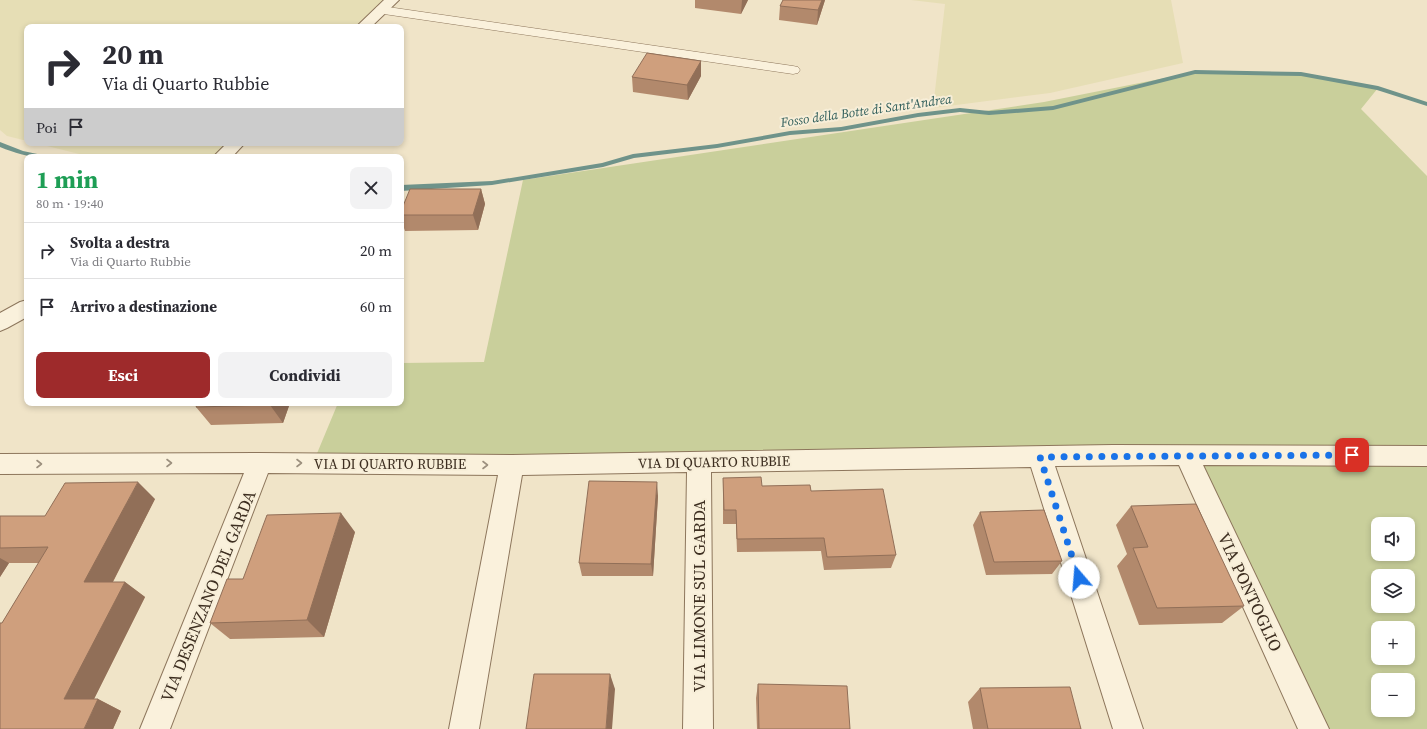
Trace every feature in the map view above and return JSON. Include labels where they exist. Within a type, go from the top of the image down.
[{"type":"street","points":[[366,24],[392,0]]},
{"type":"street","points":[[225,154],[234,146]]},
{"type":"street","points":[[0,323],[24,309]]},
{"type":"street","name":"VIA DI QUARTO RUBBIE","points":[[0,464],[260,463],[512,465],[1186,455],[1427,456]]},
{"type":"street","name":"VIA PONTOGLIO","points":[[1186,455],[1314,729]]},
{"type":"street","points":[[1040,457],[1128,729]]},
{"type":"street","name":"VIA DESENZANO DEL GARDA","points":[[155,729],[260,463]]},
{"type":"street","name":"VIA LIMONE SUL GARDA","points":[[698,729],[699,463]]},
{"type":"street","points":[[464,729],[512,465]]},
{"type":"lane","points":[[381,10],[793,70]]},
{"type":"shaded area","points":[[0,0],[392,0],[366,24],[24,24],[24,140],[7,136],[0,130]]},
{"type":"shaded area","points":[[911,0],[1171,0],[1183,63],[1050,93],[933,108],[945,4]]},
{"type":"shaded area","points":[[47,146],[234,146],[224,154],[79,154]]},
{"type":"green space","points":[[1195,72],[1301,74],[1378,88],[1361,109],[1427,176],[1427,729],[1314,729],[1186,455],[313,463],[337,406],[404,406],[404,363],[484,362],[523,180],[1044,102]]},
{"type":"building","points":[[783,0],[822,0],[818,10],[780,6]]},
{"type":"building","points":[[647,53],[701,61],[687,85],[632,77]]},
{"type":"building","points":[[410,189],[481,189],[473,215],[404,215],[404,204]]},
{"type":"building","points":[[196,406],[233,406],[196,407]]},
{"type":"building","points":[[761,477],[762,486],[810,485],[811,491],[883,489],[896,555],[827,557],[824,538],[737,539],[736,510],[724,510],[723,478]]},
{"type":"building","points":[[589,481],[657,482],[651,564],[579,563]]},
{"type":"building","points":[[138,482],[84,582],[125,582],[64,699],[98,699],[84,729],[0,729],[0,623],[2,623],[48,547],[0,548],[0,516],[45,516],[65,483]]},
{"type":"building","points":[[1196,504],[1244,606],[1157,608],[1133,548],[1148,547],[1131,506]]},
{"type":"building","points":[[1044,510],[1062,561],[994,562],[980,512]]},
{"type":"building","points":[[341,513],[307,620],[210,623],[227,579],[243,579],[267,515]]},
{"type":"building","points":[[534,674],[610,674],[606,729],[526,729]]},
{"type":"building","points":[[758,684],[847,686],[850,729],[759,729]]},
{"type":"building","points":[[1070,687],[1081,729],[988,729],[980,688]]},
{"type":"waterway","name":"Fosso della Botte di Sant'Andrea","points":[[404,188],[492,183],[603,165],[633,156],[717,146],[790,133],[841,129],[918,115],[960,110],[989,113],[1053,108],[1195,72],[1301,74],[1378,88],[1427,104]]},
{"type":"waterway","name":"Fosso della Botte di Sant'Andrea","points":[[0,144],[26,154]]},
{"type":"route","points":[[1079,578],[1040,457],[1113,455],[1352,455]]}]
